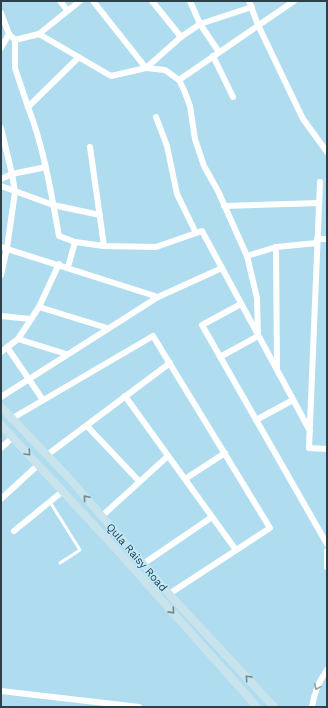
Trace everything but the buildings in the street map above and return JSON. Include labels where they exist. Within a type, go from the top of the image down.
[{"type":"main road","name":"Qula Raisy Road","points":[[1,407],[68,477],[143,564],[274,707]]},
{"type":"main road","name":"Qula Raisy Road","points":[[1,425],[118,551],[257,707]]},
{"type":"main road","points":[[118,551],[126,544]]},
{"type":"street","points":[[60,1],[68,11]]},
{"type":"street","points":[[15,40],[39,34],[80,1]]},
{"type":"street","points":[[93,1],[146,68]]},
{"type":"street","points":[[152,1],[181,37]]},
{"type":"street","points":[[190,1],[200,24],[220,52]]},
{"type":"street","points":[[179,80],[294,1]]},
{"type":"street","points":[[146,68],[181,37],[200,24],[251,4],[258,25],[303,119],[327,152]]},
{"type":"street","points":[[1,13],[3,21],[15,40],[15,68],[35,127],[46,167],[59,236],[75,242],[104,246],[156,247],[202,231],[310,431]]},
{"type":"street","points":[[1,48],[10,34]]},
{"type":"street","points":[[39,34],[111,76],[146,68],[166,70],[179,80],[190,106],[195,139],[204,166],[247,256],[257,298],[258,336]]},
{"type":"street","points":[[213,56],[233,97]]},
{"type":"street","points":[[28,106],[79,57]]},
{"type":"street","points":[[156,116],[167,146],[177,194],[196,233]]},
{"type":"street","points":[[1,128],[15,192],[4,247],[1,275]]},
{"type":"street","points":[[90,147],[104,246]]},
{"type":"street","points":[[1,179],[12,174],[46,167]]},
{"type":"street","points":[[320,182],[309,448],[327,449]]},
{"type":"street","points":[[1,186],[53,205],[100,215]]},
{"type":"street","points":[[224,206],[319,203]]},
{"type":"street","points":[[247,256],[276,247],[327,239]]},
{"type":"street","points":[[68,267],[75,242]]},
{"type":"street","points":[[4,247],[158,296]]},
{"type":"street","points":[[276,247],[277,370]]},
{"type":"street","points":[[1,352],[18,339],[40,307],[59,264]]},
{"type":"street","points":[[1,397],[158,296],[222,268]]},
{"type":"street","points":[[241,304],[202,325],[327,544]]},
{"type":"street","points":[[40,307],[107,328]]},
{"type":"street","points":[[1,316],[31,319]]},
{"type":"street","points":[[11,419],[153,336],[270,528],[170,594]]},
{"type":"street","points":[[220,357],[258,336]]},
{"type":"street","points":[[18,339],[66,354]]},
{"type":"street","points":[[7,347],[43,400]]},
{"type":"street","points":[[47,455],[170,363]]},
{"type":"street","points":[[125,396],[236,550]]},
{"type":"street","points":[[256,420],[293,400]]},
{"type":"street","points":[[87,426],[139,481]]},
{"type":"street","points":[[1,448],[13,437]]},
{"type":"street","points":[[185,479],[225,453]]},
{"type":"street","points":[[102,516],[168,456]]},
{"type":"street","points":[[1,498],[38,464]]},
{"type":"street","points":[[14,531],[63,492]]},
{"type":"street","points":[[143,564],[212,517]]},
{"type":"street","points":[[327,551],[327,567]]},
{"type":"street","points":[[312,707],[314,695],[322,677],[327,670]]},
{"type":"street","points":[[1,691],[139,707]]},
{"type":"lane","points":[[50,502],[80,550],[60,563]]}]
